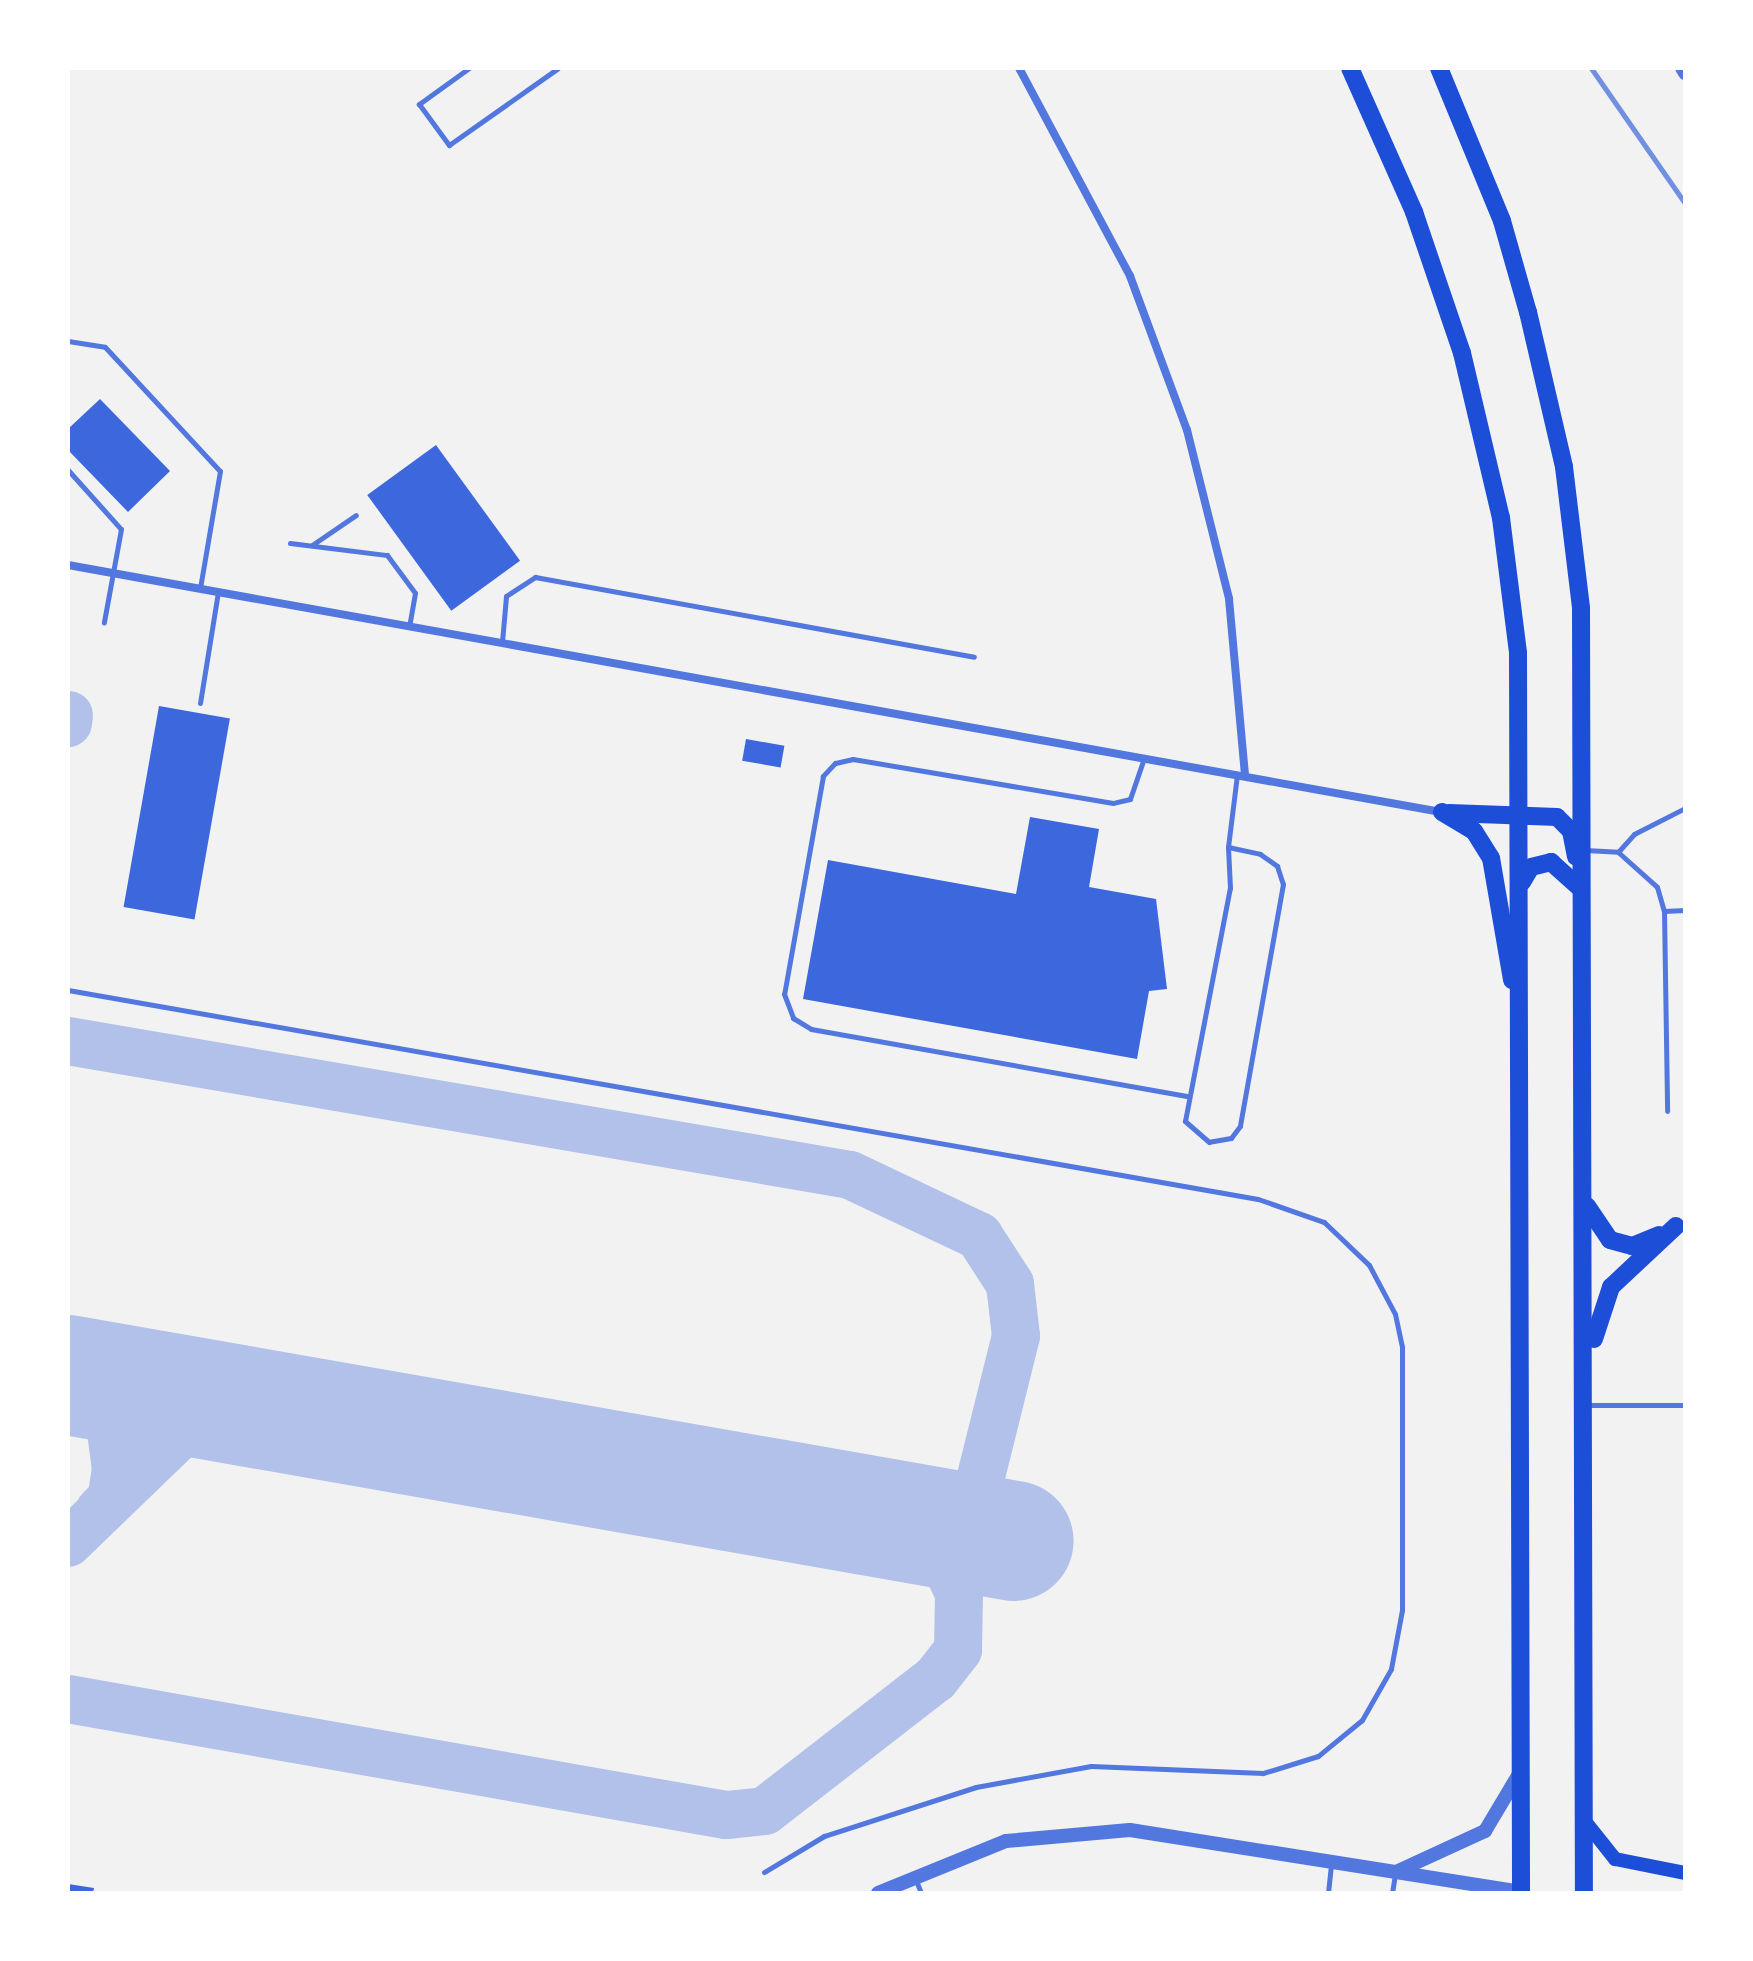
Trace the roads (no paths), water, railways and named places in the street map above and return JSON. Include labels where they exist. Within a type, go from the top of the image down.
[{"type":"highway","points":[[1350,68],[1435,270],[1488,465],[1518,653],[1522,814],[1523,1893]]},
{"type":"highway","points":[[1439,68],[1502,221],[1564,467],[1582,622],[1586,1405],[1584,1893]]},
{"type":"highway","points":[[1442,812],[1522,814],[1567,825],[1583,912]]},
{"type":"highway","points":[[1442,812],[1474,831],[1494,866],[1521,1038]]},
{"type":"highway","points":[[1522,884],[1531,867],[1551,862],[1579,887]]},
{"type":"highway","points":[[1584,1198],[1598,1231],[1624,1246],[1680,1222]]},
{"type":"highway","points":[[1586,1405],[1602,1305],[1680,1222]]},
{"type":"main road","points":[[1584,1819],[1615,1859],[1685,1873]]},
{"type":"street","points":[[1019,68],[1123,263],[1187,430],[1229,599],[1241,775]]},
{"type":"street","points":[[1682,68],[1685,73]]},
{"type":"street","points":[[68,565],[1442,812]]},
{"type":"street","points":[[1395,1872],[1485,1831],[1521,1770]]},
{"type":"street","points":[[878,1893],[913,1873],[1006,1841],[1082,1830],[1182,1835],[1523,1893]]},
{"type":"lane","points":[[469,68],[419,104],[449,145],[558,68]]},
{"type":"lane","points":[[68,341],[105,347],[220,471],[200,588]]},
{"type":"lane","points":[[68,470],[121,529],[104,622]]},
{"type":"lane","points":[[311,545],[356,515]]},
{"type":"lane","points":[[290,543],[387,555],[415,593],[409,626]]},
{"type":"lane","points":[[502,642],[506,596],[535,577],[974,657]]},
{"type":"lane","points":[[200,703],[218,591]]},
{"type":"lane","points":[[1144,757],[1130,799],[1113,803],[853,759],[835,763],[823,776],[784,994],[793,1018],[811,1029],[1188,1096]]},
{"type":"lane","points":[[1228,847],[1260,854],[1277,866],[1283,884],[1240,1126],[1231,1138],[1209,1142],[1189,1130],[1188,1096],[1230,888],[1228,847],[1241,775]]},
{"type":"lane","points":[[1618,852],[1634,834],[1685,808]]},
{"type":"lane","points":[[1584,850],[1618,852],[1657,887],[1664,911],[1667,1111]]},
{"type":"lane","points":[[1664,911],[1685,910]]},
{"type":"lane","points":[[68,990],[1258,1199],[1324,1222],[1369,1265],[1395,1314],[1402,1347],[1402,1610],[1391,1669],[1362,1720],[1318,1756],[1263,1773],[1091,1766],[976,1787],[824,1836],[764,1872]]},
{"type":"lane","points":[[1586,1405],[1685,1405]]},
{"type":"lane","points":[[1328,1893],[1332,1861]]},
{"type":"lane","points":[[1392,1893],[1395,1872]]},
{"type":"lane","points":[[913,1873],[921,1893]]},
{"type":"railway","points":[[1591,68],[1685,203]]}]
